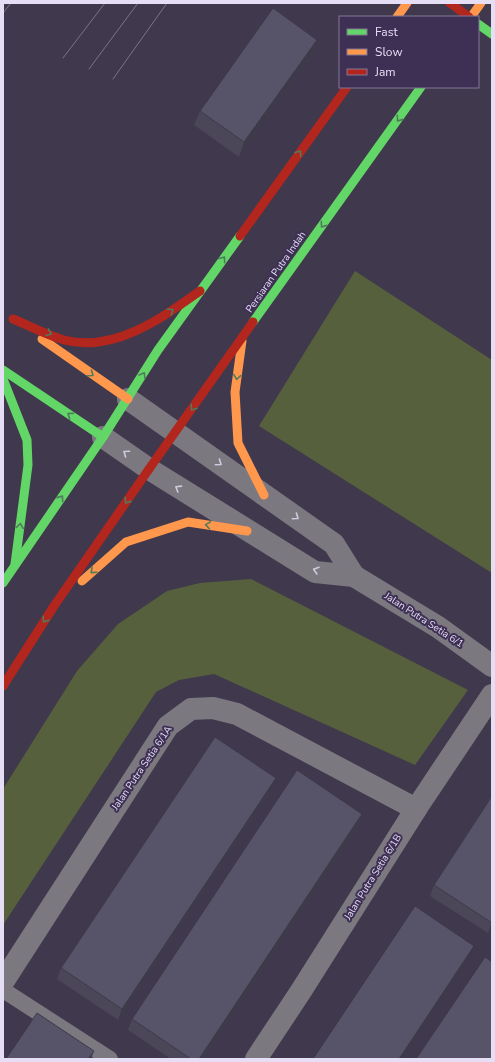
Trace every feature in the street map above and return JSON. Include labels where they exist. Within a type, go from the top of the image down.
[{"type":"main road","points":[[398,16],[407,3]]},
{"type":"main road","points":[[450,3],[469,16]]},
{"type":"main road","points":[[471,16],[481,3]]},
{"type":"main road","points":[[479,25],[492,34]]},
{"type":"main road","points":[[3,583],[103,437],[158,350],[346,88]]},
{"type":"main road","name":"Persiaran Putra Indah","points":[[54,606],[210,383],[420,88]]},
{"type":"main road","points":[[13,319],[70,341],[93,341],[119,337],[138,331],[156,322],[200,290]]},
{"type":"main road","points":[[3,312],[128,399]]},
{"type":"main road","points":[[242,338],[235,392],[238,443],[264,494]]},
{"type":"main road","points":[[3,370],[103,437]]},
{"type":"main road","points":[[3,379],[27,440],[28,465],[15,564]]},
{"type":"main road","points":[[3,686],[54,606],[126,542],[188,522],[247,531]]},
{"type":"street","points":[[128,399],[334,544],[354,576]]},
{"type":"street","points":[[103,437],[149,470],[315,572],[354,576]]},
{"type":"street","name":"Jalan Putra Setia 6/1","points":[[354,576],[438,627],[492,666]]},
{"type":"street","name":"Jalan Putra Setia 6/1B","points":[[256,1059],[301,991],[416,809],[492,695]]},
{"type":"street","name":"Jalan Putra Setia 6/1A","points":[[3,982],[168,726],[191,709],[213,708],[237,714],[416,809]]},
{"type":"lane","points":[[3,990],[110,1059]]},
{"type":"green space","points":[[355,271],[492,360],[492,573],[259,426]]},
{"type":"green space","points":[[251,579],[468,690],[415,765],[214,674],[179,680],[156,692],[3,925],[3,789],[77,671],[118,624],[167,591],[200,583]]},
{"type":"building","points":[[273,8],[317,40],[244,142],[200,111]]},
{"type":"building","points":[[215,737],[276,778],[122,1009],[61,968]]},
{"type":"building","points":[[297,770],[362,814],[199,1059],[191,1059],[132,1019]]},
{"type":"building","points":[[492,796],[492,923],[434,885]]},
{"type":"building","points":[[415,906],[474,946],[399,1059],[313,1059]]},
{"type":"building","points":[[485,957],[492,962],[492,1059],[416,1059]]},
{"type":"building","points":[[37,1013],[94,1051],[88,1059],[6,1059]]},
{"type":"tram line","points":[[3,13],[11,3]]},
{"type":"tram line","points":[[63,58],[105,3]]},
{"type":"tram line","points":[[89,69],[138,3]]},
{"type":"tram line","points":[[113,79],[167,3]]},
{"type":"traffic: fast","points":[[479,25],[492,34]]},
{"type":"traffic: fast","points":[[253,322],[420,88]]},
{"type":"traffic: fast","points":[[103,437],[158,350],[240,236]]},
{"type":"traffic: fast","points":[[3,370],[103,437]]},
{"type":"traffic: fast","points":[[3,379],[27,440],[28,465],[15,564]]},
{"type":"traffic: fast","points":[[3,583],[103,437]]},
{"type":"traffic: slow","points":[[398,16],[407,3]]},
{"type":"traffic: slow","points":[[472,16],[481,3]]},
{"type":"traffic: slow","points":[[42,339],[128,399]]},
{"type":"traffic: slow","points":[[242,341],[235,392],[238,443],[264,495]]},
{"type":"traffic: slow","points":[[82,581],[126,542],[188,522],[247,531]]},
{"type":"traffic: jam","points":[[450,3],[468,16]]},
{"type":"traffic: jam","points":[[240,236],[346,88]]},
{"type":"traffic: jam","points":[[13,319],[64,340],[83,343],[101,342],[119,337],[153,322],[200,291]]},
{"type":"traffic: jam","points":[[149,469],[253,322]]},
{"type":"traffic: jam","points":[[3,686],[54,606],[149,469]]}]
